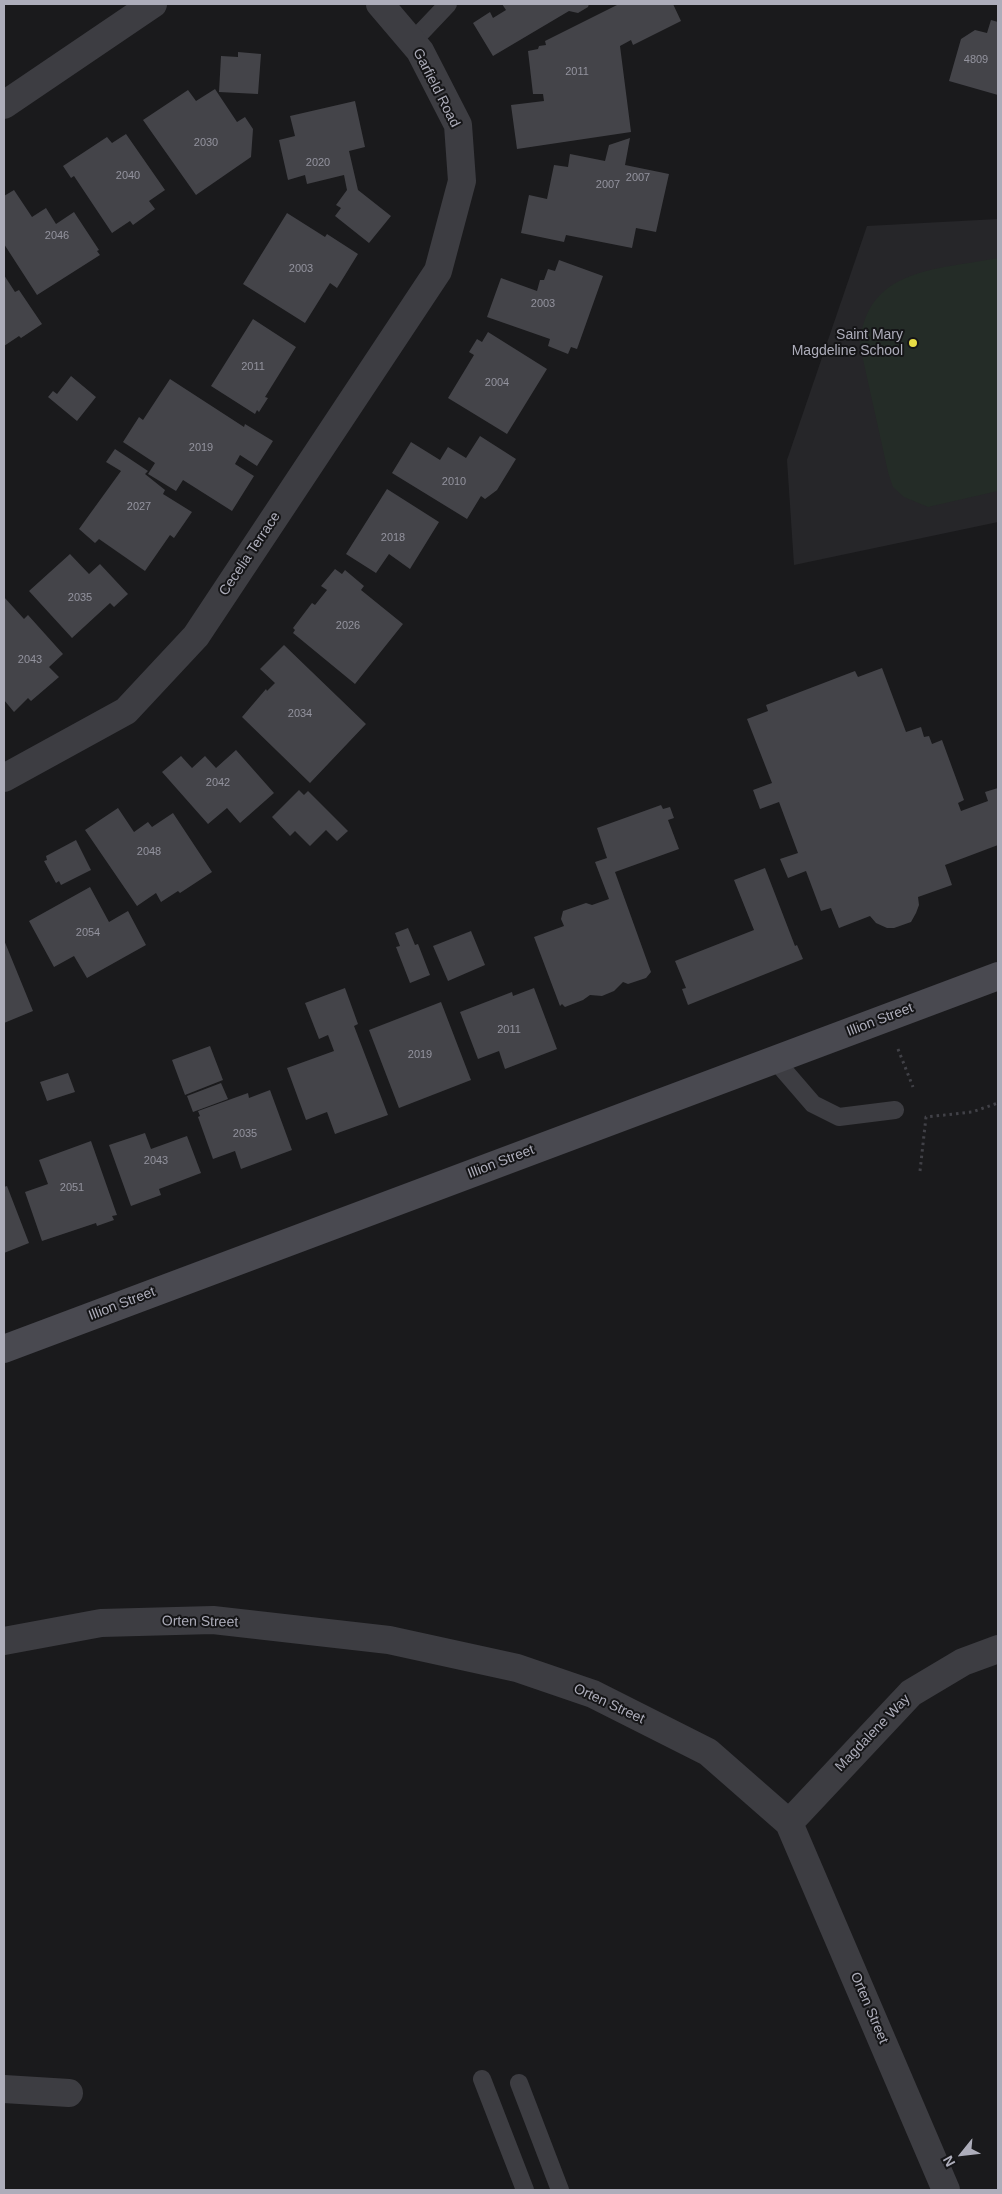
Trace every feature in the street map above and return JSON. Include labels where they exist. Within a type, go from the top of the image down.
[{"type":"street","points":[[4,105],[153,4]]},
{"type":"street","name":"Garfield Road","points":[[380,4],[420,51],[458,125],[462,181],[438,271]]},
{"type":"street","name":"Cecelia Terrace","points":[[4,778],[126,711],[196,636],[438,271]]},
{"type":"street","name":"Illion Street","points":[[4,1349],[998,976]]},
{"type":"street","name":"Orten Street","points":[[4,1641],[102,1623],[213,1620],[389,1640],[517,1668],[593,1694],[708,1752],[789,1823],[946,2190]]},
{"type":"street","name":"Magdalene Way","points":[[789,1823],[911,1693],[963,1662],[998,1649]]},
{"type":"street","points":[[4,2089],[69,2093]]},
{"type":"lane","points":[[412,42],[448,4]]},
{"type":"lane","points":[[775,1060],[812,1104],[839,1118],[895,1110]]},
{"type":"lane","points":[[482,2079],[526,2190]]},
{"type":"lane","points":[[519,2082],[560,2190]]},
{"type":"path","points":[[898,1047],[916,1096]]},
{"type":"path","points":[[926,1118],[972,1112],[998,1102]]},
{"type":"path","points":[[920,1171],[926,1118],[923,1110]]},
{"type":"shaded area","name":"Saint Mary Magdeline School","points":[[998,219],[998,522],[794,565],[787,460],[867,226]]},
{"type":"shaded area","points":[[998,258],[998,491],[928,507],[904,497],[893,487],[860,346],[865,320],[875,301],[890,287],[908,277],[929,270]]},
{"type":"building","points":[[502,4],[589,4],[588,7],[578,13],[569,11],[493,56],[473,23],[490,12],[493,18],[506,10]]},
{"type":"building","points":[[619,4],[673,4],[681,21],[633,45],[631,40],[620,46],[631,132],[517,149],[511,105],[544,101],[543,94],[533,94],[528,51],[546,45],[545,41]]},
{"type":"building","points":[[991,20],[998,22],[998,95],[949,81],[961,39],[975,30],[987,33]]},
{"type":"building","points":[[238,52],[261,54],[258,94],[219,92],[221,56],[238,57]]},
{"type":"building","points":[[215,89],[237,122],[245,117],[253,129],[251,157],[196,195],[143,120],[188,90],[196,101]]},
{"type":"building","points":[[355,101],[365,147],[349,151],[358,190],[391,216],[369,243],[335,216],[341,208],[336,205],[347,190],[344,175],[307,184],[305,175],[288,180],[279,140],[295,136],[290,116]]},
{"type":"building","points":[[126,134],[165,190],[149,201],[155,209],[133,225],[130,221],[112,233],[74,176],[71,178],[63,166],[107,137],[112,143]]},
{"type":"building","points":[[630,138],[625,165],[669,174],[656,232],[636,228],[632,248],[566,235],[564,242],[521,233],[529,195],[547,199],[554,165],[568,167],[570,154],[605,161],[609,145]]},
{"type":"building","points":[[14,190],[32,217],[46,208],[56,224],[74,212],[99,250],[97,251],[100,255],[37,295],[4,244],[4,196]]},
{"type":"building","points":[[287,213],[325,237],[327,234],[358,254],[337,288],[330,283],[305,323],[243,284]]},
{"type":"building","points":[[559,260],[603,276],[577,349],[571,347],[568,354],[548,346],[550,339],[487,317],[501,278],[537,291],[540,280],[544,280],[548,269],[555,271]]},
{"type":"building","points":[[4,275],[15,292],[19,290],[42,324],[21,338],[19,336],[4,346]]},
{"type":"building","points":[[253,319],[296,347],[265,397],[268,398],[259,412],[257,410],[255,414],[211,386]]},
{"type":"building","points":[[488,332],[547,369],[507,434],[448,398],[474,355],[469,352],[477,339],[482,342]]},
{"type":"building","points":[[71,376],[96,397],[77,421],[48,397],[53,391],[57,394]]},
{"type":"building","points":[[170,379],[244,427],[245,424],[273,441],[257,466],[240,455],[235,464],[254,476],[232,511],[183,480],[176,491],[148,474],[155,463],[123,442],[139,417],[143,420]]},
{"type":"building","points":[[480,436],[516,459],[497,490],[485,499],[481,496],[467,519],[392,473],[411,442],[440,460],[448,447],[466,458]]},
{"type":"building","points":[[115,449],[148,471],[145,474],[165,490],[163,494],[192,512],[174,538],[170,535],[145,571],[99,539],[95,543],[79,529],[121,471],[106,462]]},
{"type":"building","points":[[387,489],[439,522],[410,569],[389,554],[376,573],[346,554]]},
{"type":"building","points":[[70,554],[89,574],[100,564],[128,594],[114,607],[110,603],[72,638],[29,591]]},
{"type":"building","points":[[335,569],[342,574],[345,570],[364,586],[361,590],[403,624],[355,684],[293,633],[295,630],[293,628],[312,603],[315,605],[327,590],[321,586]]},
{"type":"building","points":[[4,597],[24,619],[28,615],[63,654],[49,667],[59,677],[31,701],[28,698],[14,712],[4,700]]},
{"type":"building","points":[[284,645],[366,724],[310,783],[242,717],[266,689],[267,691],[275,683],[260,669]]},
{"type":"building","points":[[882,668],[906,732],[921,727],[924,737],[929,736],[932,744],[942,740],[964,800],[958,803],[961,811],[988,801],[985,792],[998,788],[998,845],[945,865],[952,885],[918,897],[919,905],[911,922],[894,928],[887,928],[876,923],[870,916],[839,928],[831,908],[821,911],[806,871],[788,878],[780,859],[798,853],[779,802],[760,809],[753,790],[772,783],[747,719],[768,711],[766,705],[855,671],[858,677]]},
{"type":"building","points":[[236,750],[274,793],[240,823],[227,808],[208,824],[162,772],[181,756],[192,768],[205,756],[216,768]]},
{"type":"building","points":[[299,790],[304,795],[308,791],[348,831],[337,841],[326,830],[310,846],[295,831],[290,836],[272,817]]},
{"type":"building","points":[[661,805],[663,809],[670,807],[674,818],[668,820],[679,849],[615,872],[651,972],[646,978],[628,984],[623,982],[614,991],[602,996],[590,995],[565,1007],[562,1004],[560,1006],[534,937],[564,926],[561,919],[563,911],[586,903],[592,905],[609,899],[595,862],[607,858],[597,828]]},
{"type":"building","points":[[118,808],[134,832],[148,822],[152,827],[173,813],[212,872],[180,893],[178,891],[161,902],[156,893],[137,906],[85,830]]},
{"type":"building","points":[[76,840],[91,870],[61,885],[59,881],[56,883],[44,861],[47,860],[46,856]]},
{"type":"building","points":[[765,868],[795,946],[797,945],[803,959],[688,1005],[682,989],[686,988],[675,961],[754,930],[734,880]]},
{"type":"building","points":[[90,887],[109,922],[128,911],[146,945],[87,978],[74,956],[54,967],[29,921]]},
{"type":"building","points":[[408,928],[415,945],[418,944],[430,975],[410,983],[396,947],[400,946],[395,933]]},
{"type":"building","points":[[471,931],[485,965],[448,981],[433,946]]},
{"type":"building","points":[[4,940],[33,1011],[4,1023]]},
{"type":"building","points":[[345,988],[358,1024],[354,1026],[388,1115],[335,1134],[327,1112],[306,1120],[287,1068],[334,1051],[328,1035],[319,1039],[305,1003]]},
{"type":"building","points":[[534,988],[557,1049],[505,1069],[499,1051],[478,1059],[460,1012],[512,992],[513,996]]},
{"type":"building","points":[[441,1002],[471,1080],[399,1108],[369,1030]]},
{"type":"building","points":[[210,1046],[223,1080],[185,1095],[172,1060]]},
{"type":"building","points":[[68,1073],[75,1092],[47,1101],[40,1082]]},
{"type":"building","points":[[221,1083],[228,1099],[193,1112],[187,1096]]},
{"type":"building","points":[[270,1090],[292,1150],[241,1169],[235,1151],[213,1159],[198,1117],[200,1116],[198,1111],[248,1093],[249,1098]]},
{"type":"building","points":[[145,1133],[151,1149],[187,1136],[201,1173],[159,1189],[161,1195],[131,1206],[109,1145]]},
{"type":"building","points":[[91,1141],[117,1215],[112,1216],[114,1220],[97,1226],[96,1223],[42,1241],[25,1192],[48,1184],[39,1160]]},
{"type":"building","points":[[7,1186],[29,1243],[4,1253],[4,1187]]},
{"type":"place","name":"Saint Mary Magdeline School","points":[[913,343]]}]
